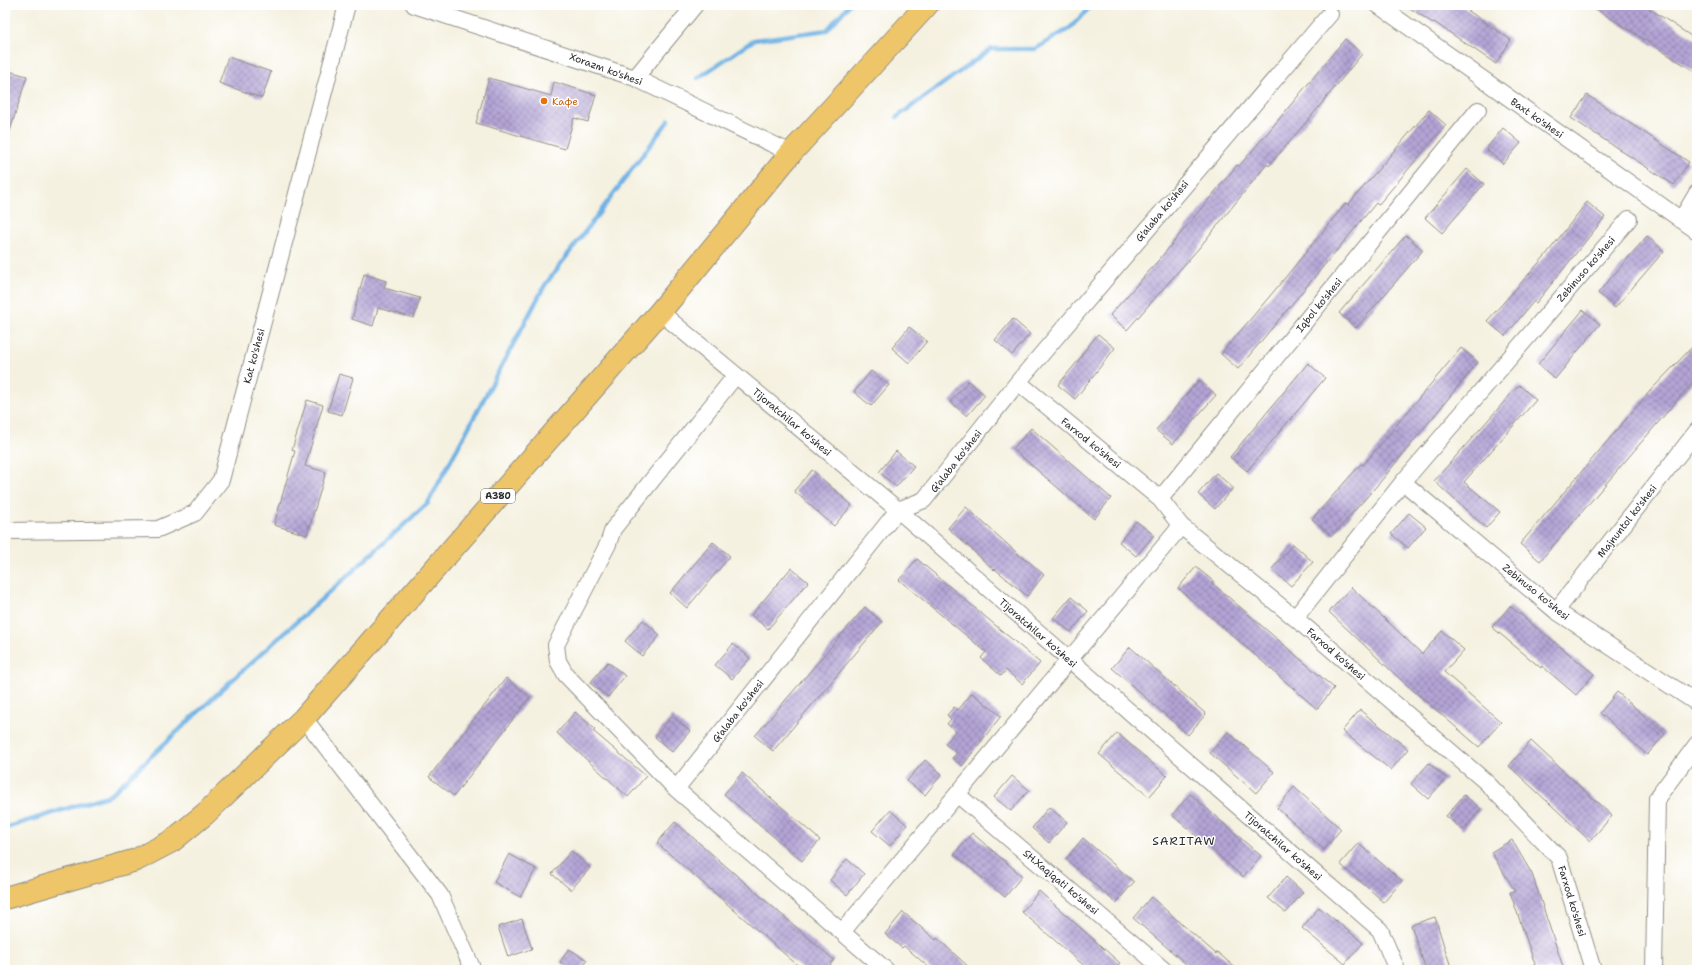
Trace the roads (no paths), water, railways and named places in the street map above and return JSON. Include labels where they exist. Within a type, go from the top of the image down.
[{"type":"highway","name":"A380","points":[[5,898],[136,860],[172,841],[205,814],[304,718],[660,312],[791,152],[927,5]]},
{"type":"street","name":"Kat ko'shesi","points":[[5,531],[158,529],[195,513],[221,480],[347,5]]},
{"type":"street","name":"Xorazm ko'shesi","points":[[414,5],[635,78],[791,152]]},
{"type":"street","points":[[635,78],[695,5]]},
{"type":"street","name":"Baxt ko'shesi","points":[[1378,5],[1697,231]]},
{"type":"street","name":"G'alaba ko'shesi","points":[[676,789],[898,510],[924,500],[1018,382],[1330,14]]},
{"type":"street","name":"Iqbol ko'shesi","points":[[1160,499],[1478,110]]},
{"type":"street","points":[[1681,220],[1697,193]]},
{"type":"street","name":"Zebinuso ko'shesi","points":[[1295,618],[1403,482],[1629,219]]},
{"type":"street","name":"Tijoratchilar ko'shesi","points":[[660,312],[898,510],[1068,660],[1380,930],[1397,970]]},
{"type":"street","points":[[736,375],[613,529],[608,544],[556,645],[558,662],[566,675],[676,789],[886,970]]},
{"type":"street","name":"Farxod ko'shesi","points":[[1018,382],[1160,499],[1181,526],[1295,618],[1486,782],[1559,858],[1593,970]]},
{"type":"street","name":"Majnuntol ko'shesi","points":[[1556,611],[1697,431]]},
{"type":"street","name":"Zebinuso ko'shesi","points":[[1403,482],[1556,611],[1697,703]]},
{"type":"street","points":[[842,932],[958,795],[1068,660],[1181,526]]},
{"type":"street","points":[[304,718],[440,895],[473,970]]},
{"type":"street","points":[[1654,970],[1657,798],[1697,744]]},
{"type":"street","name":"SH.Xaqiqati ko'shesi","points":[[958,795],[1164,970]]},
{"type":"waterway","points":[[698,78],[754,40],[827,30],[849,5]]},
{"type":"waterway","points":[[897,117],[991,49],[1035,49],[1070,28],[1092,5]]},
{"type":"waterway","points":[[5,828],[110,795],[230,682],[428,503],[545,285],[669,120]]},
{"type":"place","name":"Кафе","points":[[544,101]]},
{"type":"district","name":"SARITAW","points":[[1184,841]]}]
